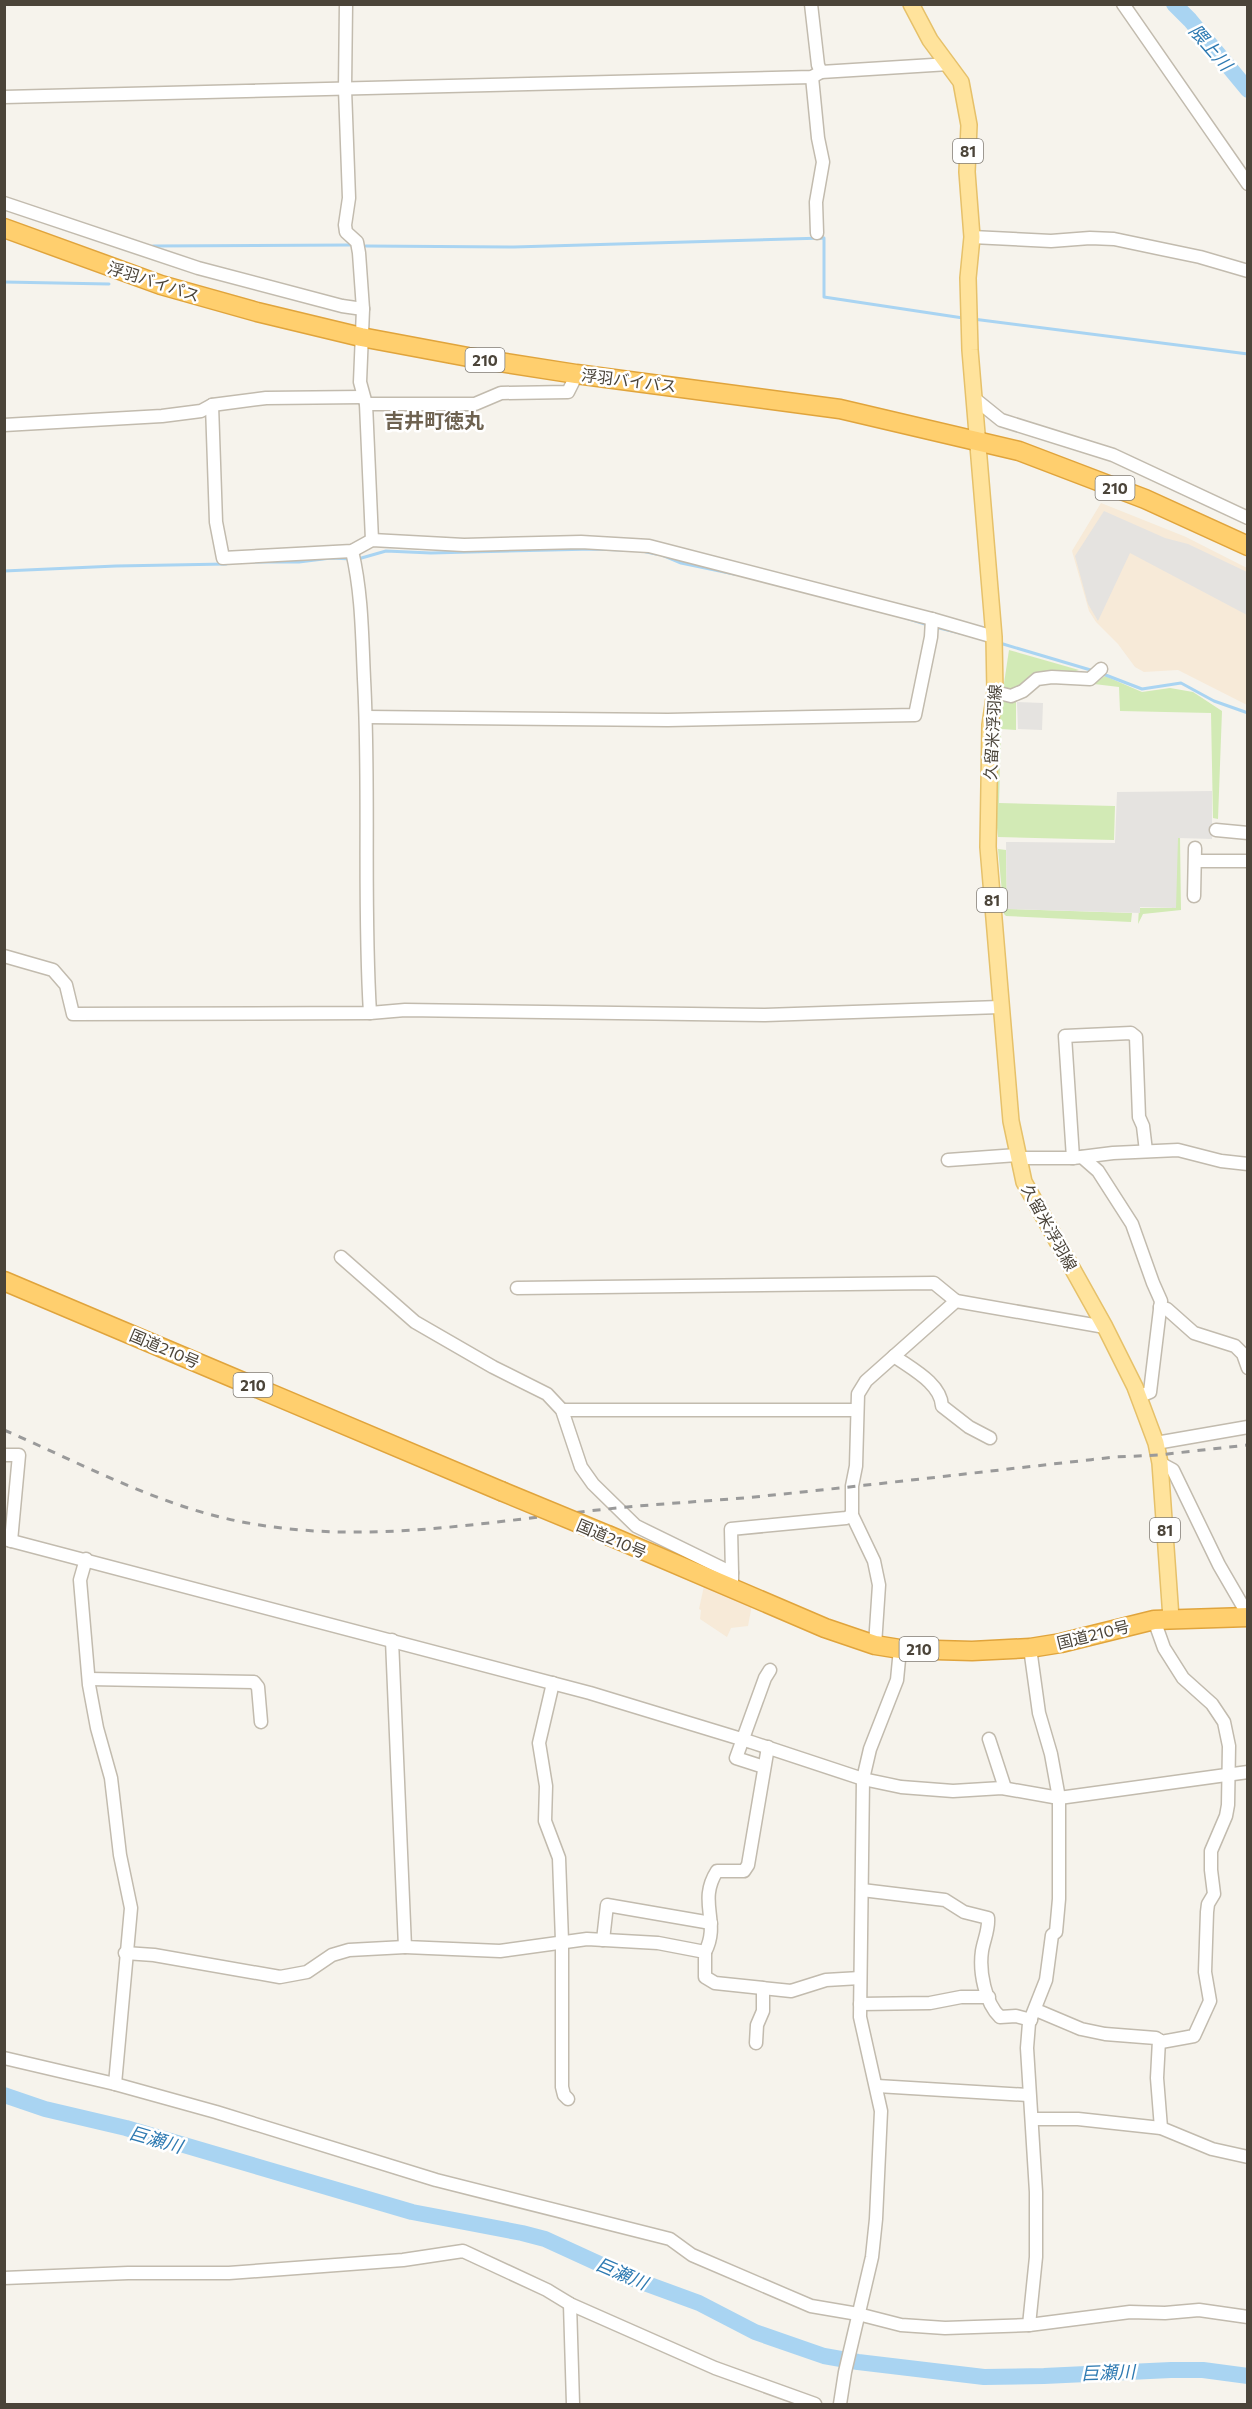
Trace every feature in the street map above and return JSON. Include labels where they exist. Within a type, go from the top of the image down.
[{"type":"highway","name":"浮羽バイパス","points":[[4,228],[161,285],[257,312],[361,337],[576,374],[840,409],[1019,451],[1145,499],[1248,546]]},
{"type":"highway","name":"国道210号","points":[[4,1281],[610,1536],[732,1581],[825,1628],[875,1645],[900,1649],[972,1651],[1030,1648],[1162,1619],[1248,1616]]},
{"type":"main road","name":"久留米浮羽線","points":[[912,4],[930,40],[961,82],[967,109],[969,140],[967,187],[972,237],[968,278],[969,319],[994,637],[995,692],[990,725],[987,829],[1011,1121],[1024,1182],[1105,1327],[1138,1397],[1156,1443]]},
{"type":"main road","name":"81","points":[[1156,1443],[1160,1463],[1162,1619]]},
{"type":"street","points":[[212,405],[216,522],[223,558],[353,558],[372,540],[364,400],[360,382],[363,309],[357,242],[346,232],[345,225],[348,198],[345,89],[346,4]]},
{"type":"street","points":[[811,4],[818,65],[816,75],[818,138],[823,162],[816,202],[817,232]]},
{"type":"street","points":[[1123,4],[1248,184]]},
{"type":"street","points":[[4,97],[816,75],[949,64]]},
{"type":"street","points":[[4,203],[198,268],[342,306],[363,309]]},
{"type":"street","points":[[972,237],[1051,241],[1114,239],[1200,257],[1248,271]]},
{"type":"street","points":[[4,425],[162,416],[201,411],[212,405],[266,398],[475,404],[501,393],[568,392],[573,382]]},
{"type":"street","points":[[975,399],[1000,420],[1113,455],[1248,518]]},
{"type":"street","points":[[372,540],[464,545],[581,542],[649,546],[994,637]]},
{"type":"street","points":[[353,558],[360,597],[366,717],[367,964],[370,1013]]},
{"type":"street","points":[[366,717],[668,720],[915,716],[931,637],[932,619]]},
{"type":"street","points":[[995,692],[1011,696],[1023,691],[1037,679],[1090,679],[1098,672]]},
{"type":"street","points":[[1216,830],[1248,833]]},
{"type":"street","points":[[1194,896],[1195,848]]},
{"type":"street","points":[[1196,861],[1248,861]]},
{"type":"street","points":[[4,956],[53,969],[66,985],[73,1014],[370,1013],[405,1010],[765,1015],[1000,1007]]},
{"type":"street","points":[[1077,1158],[1065,1036],[1131,1033],[1136,1037],[1139,1117],[1143,1126],[1146,1151]]},
{"type":"street","points":[[948,1160],[1017,1155],[1024,1158],[1077,1158],[1178,1150],[1221,1161],[1248,1164]]},
{"type":"street","points":[[1077,1158],[1098,1171],[1132,1224],[1152,1283],[1161,1301],[1150,1392],[1138,1397]]},
{"type":"street","points":[[341,1257],[416,1322],[493,1367],[547,1394],[562,1410],[581,1467],[592,1484],[636,1526],[732,1581]]},
{"type":"street","points":[[516,1288],[934,1283],[956,1301],[1105,1327]]},
{"type":"street","points":[[875,1645],[879,1585],[874,1561],[852,1515],[858,1394],[866,1381],[956,1301]]},
{"type":"street","points":[[1160,1307],[1167,1309],[1194,1333],[1235,1346],[1243,1354],[1248,1368]]},
{"type":"street","points":[[894,1356],[932,1384],[941,1395],[942,1406],[969,1427],[990,1438]]},
{"type":"street","points":[[562,1410],[857,1410]]},
{"type":"street","points":[[1156,1443],[1248,1427]]},
{"type":"street","points":[[4,1455],[19,1455],[11,1481],[8,1540],[553,1683],[768,1747],[862,1779],[901,1787],[953,1791],[1005,1788],[1059,1798],[1248,1772]]},
{"type":"street","points":[[1160,1463],[1173,1470],[1219,1565],[1248,1616]]},
{"type":"street","points":[[732,1581],[731,1529],[846,1518],[852,1515]]},
{"type":"street","points":[[86,1559],[80,1580],[89,1679],[97,1728],[111,1778],[120,1855],[131,1908],[125,1953],[115,2084]]},
{"type":"street","points":[[862,1890],[945,1900],[964,1912],[988,1918],[989,1926],[982,1961],[989,1997],[995,2012],[1000,2017],[1033,2015],[1081,2029],[1105,2034],[1156,2038],[1167,2043],[1194,2036],[1209,2004],[1205,1972],[1207,1912],[1208,1904],[1214,1894],[1210,1870],[1211,1851],[1226,1816],[1229,1746],[1224,1722],[1212,1704],[1183,1678],[1164,1648],[1162,1619]]},
{"type":"street","points":[[392,1640],[405,1947]]},
{"type":"street","points":[[1029,2325],[1036,2257],[1032,2119],[1028,2095],[1027,2048],[1033,2015],[1046,1980],[1052,1935],[1056,1932],[1059,1899],[1059,1798],[1051,1754],[1039,1713],[1030,1648]]},
{"type":"street","points":[[840,2404],[845,2372],[872,2258],[881,2111],[860,2017],[862,1779],[870,1749],[897,1680],[900,1649]]},
{"type":"street","points":[[764,1767],[736,1758],[765,1677],[770,1670]]},
{"type":"street","points":[[89,1679],[254,1682],[258,1687],[261,1722]]},
{"type":"street","points":[[553,1683],[539,1743],[546,1786],[545,1821],[558,1852],[562,1941],[562,2087],[568,2099]]},
{"type":"street","points":[[989,1739],[1005,1788]]},
{"type":"street","points":[[768,1747],[748,1865],[744,1871],[717,1871],[711,1880],[707,1899],[711,1942],[705,1952],[705,1977],[715,1983],[792,1991],[826,1980],[860,1978]]},
{"type":"street","points":[[603,1940],[607,1905],[711,1923]]},
{"type":"street","points":[[125,1953],[154,1955],[280,1977],[307,1972],[332,1955],[349,1950],[405,1947],[500,1951],[562,1941],[603,1940],[658,1943],[705,1952]]},
{"type":"street","points":[[756,2043],[757,2025],[763,2011],[763,1988]]},
{"type":"street","points":[[860,2004],[930,2003],[961,1997],[989,1997]]},
{"type":"street","points":[[1159,2040],[1157,2078],[1161,2128]]},
{"type":"street","points":[[4,2058],[115,2084],[216,2112],[436,2180],[670,2239],[692,2255],[721,2266],[777,2294],[811,2306],[858,2314],[901,2325],[945,2328],[1029,2325],[1130,2312],[1165,2313],[1199,2310],[1248,2317]]},
{"type":"street","points":[[877,2086],[1028,2095]]},
{"type":"street","points":[[1032,2119],[1078,2119],[1161,2128],[1212,2149],[1248,2157]]},
{"type":"street","points":[[4,2278],[128,2273],[229,2273],[403,2260],[463,2252],[547,2290],[570,2304],[725,2372],[815,2404]]},
{"type":"street","points":[[570,2304],[573,2404]]},
{"type":"shaded area","points":[[1101,503],[1186,537],[1247,568],[1247,705],[1178,670],[1144,672],[1135,667],[1118,644],[1096,622],[1089,611],[1072,551]]},
{"type":"shaded area","points":[[1104,511],[1165,538],[1188,544],[1247,572],[1247,615],[1130,553],[1098,621],[1088,604],[1075,556]]},
{"type":"shaded area","points":[[1017,702],[1043,703],[1042,730],[1018,729]]},
{"type":"shaded area","points":[[1212,791],[1212,839],[1178,838],[1176,908],[1140,907],[1140,913],[1007,909],[1006,842],[1115,843],[1117,792]]},
{"type":"shaded area","points":[[704,1586],[752,1605],[748,1626],[731,1628],[727,1637],[700,1619],[701,1610],[699,1609]]},
{"type":"green space","points":[[1009,650],[1079,670],[1015,690],[1003,690]]},
{"type":"green space","points":[[1105,676],[1142,692],[1170,688],[1193,692],[1222,711],[1218,819],[1213,818],[1211,713],[1120,711],[1119,687],[1094,684]]},
{"type":"green space","points":[[1001,700],[1016,700],[1016,730],[1001,729],[999,803],[1115,806],[1114,840],[998,837],[995,809],[997,732]]},
{"type":"green space","points":[[1173,837],[1180,837],[1181,910],[1143,914],[1138,924],[1139,908],[1172,908]]},
{"type":"green space","points":[[998,849],[1006,850],[1007,909],[1132,913],[1131,922],[1006,916]]},
{"type":"waterway","name":"隈上川","points":[[1174,4],[1248,90]]},
{"type":"waterway","points":[[366,246],[514,247],[824,238],[824,297],[963,318]]},
{"type":"waterway","points":[[153,246],[350,245]]},
{"type":"waterway","points":[[4,282],[109,284]]},
{"type":"waterway","points":[[973,319],[1248,354]]},
{"type":"waterway","points":[[358,559],[386,551],[431,553],[623,550]]},
{"type":"waterway","points":[[642,551],[656,554]]},
{"type":"waterway","points":[[662,555],[681,563],[734,574]]},
{"type":"waterway","points":[[251,562],[352,559]]},
{"type":"waterway","points":[[4,571],[226,564]]},
{"type":"waterway","points":[[906,618],[928,625]]},
{"type":"waterway","points":[[935,627],[960,633]]},
{"type":"waterway","points":[[1003,644],[1094,671]]},
{"type":"waterway","points":[[1103,674],[1142,689],[1181,683],[1214,701],[1248,713]]},
{"type":"waterway","name":"巨瀬川","points":[[4,2095],[45,2109],[126,2128],[412,2212],[545,2239],[628,2277],[699,2303],[755,2332],[824,2356],[984,2377],[1171,2370],[1203,2370],[1248,2376]]},
{"type":"railway","points":[[4,1430],[126,1485],[189,1508],[254,1524],[299,1530],[345,1532],[481,1524],[617,1508],[764,1496],[1115,1457],[1158,1455],[1248,1445]]},
{"type":"district","name":"吉井町徳丸","points":[[434,420]]}]
